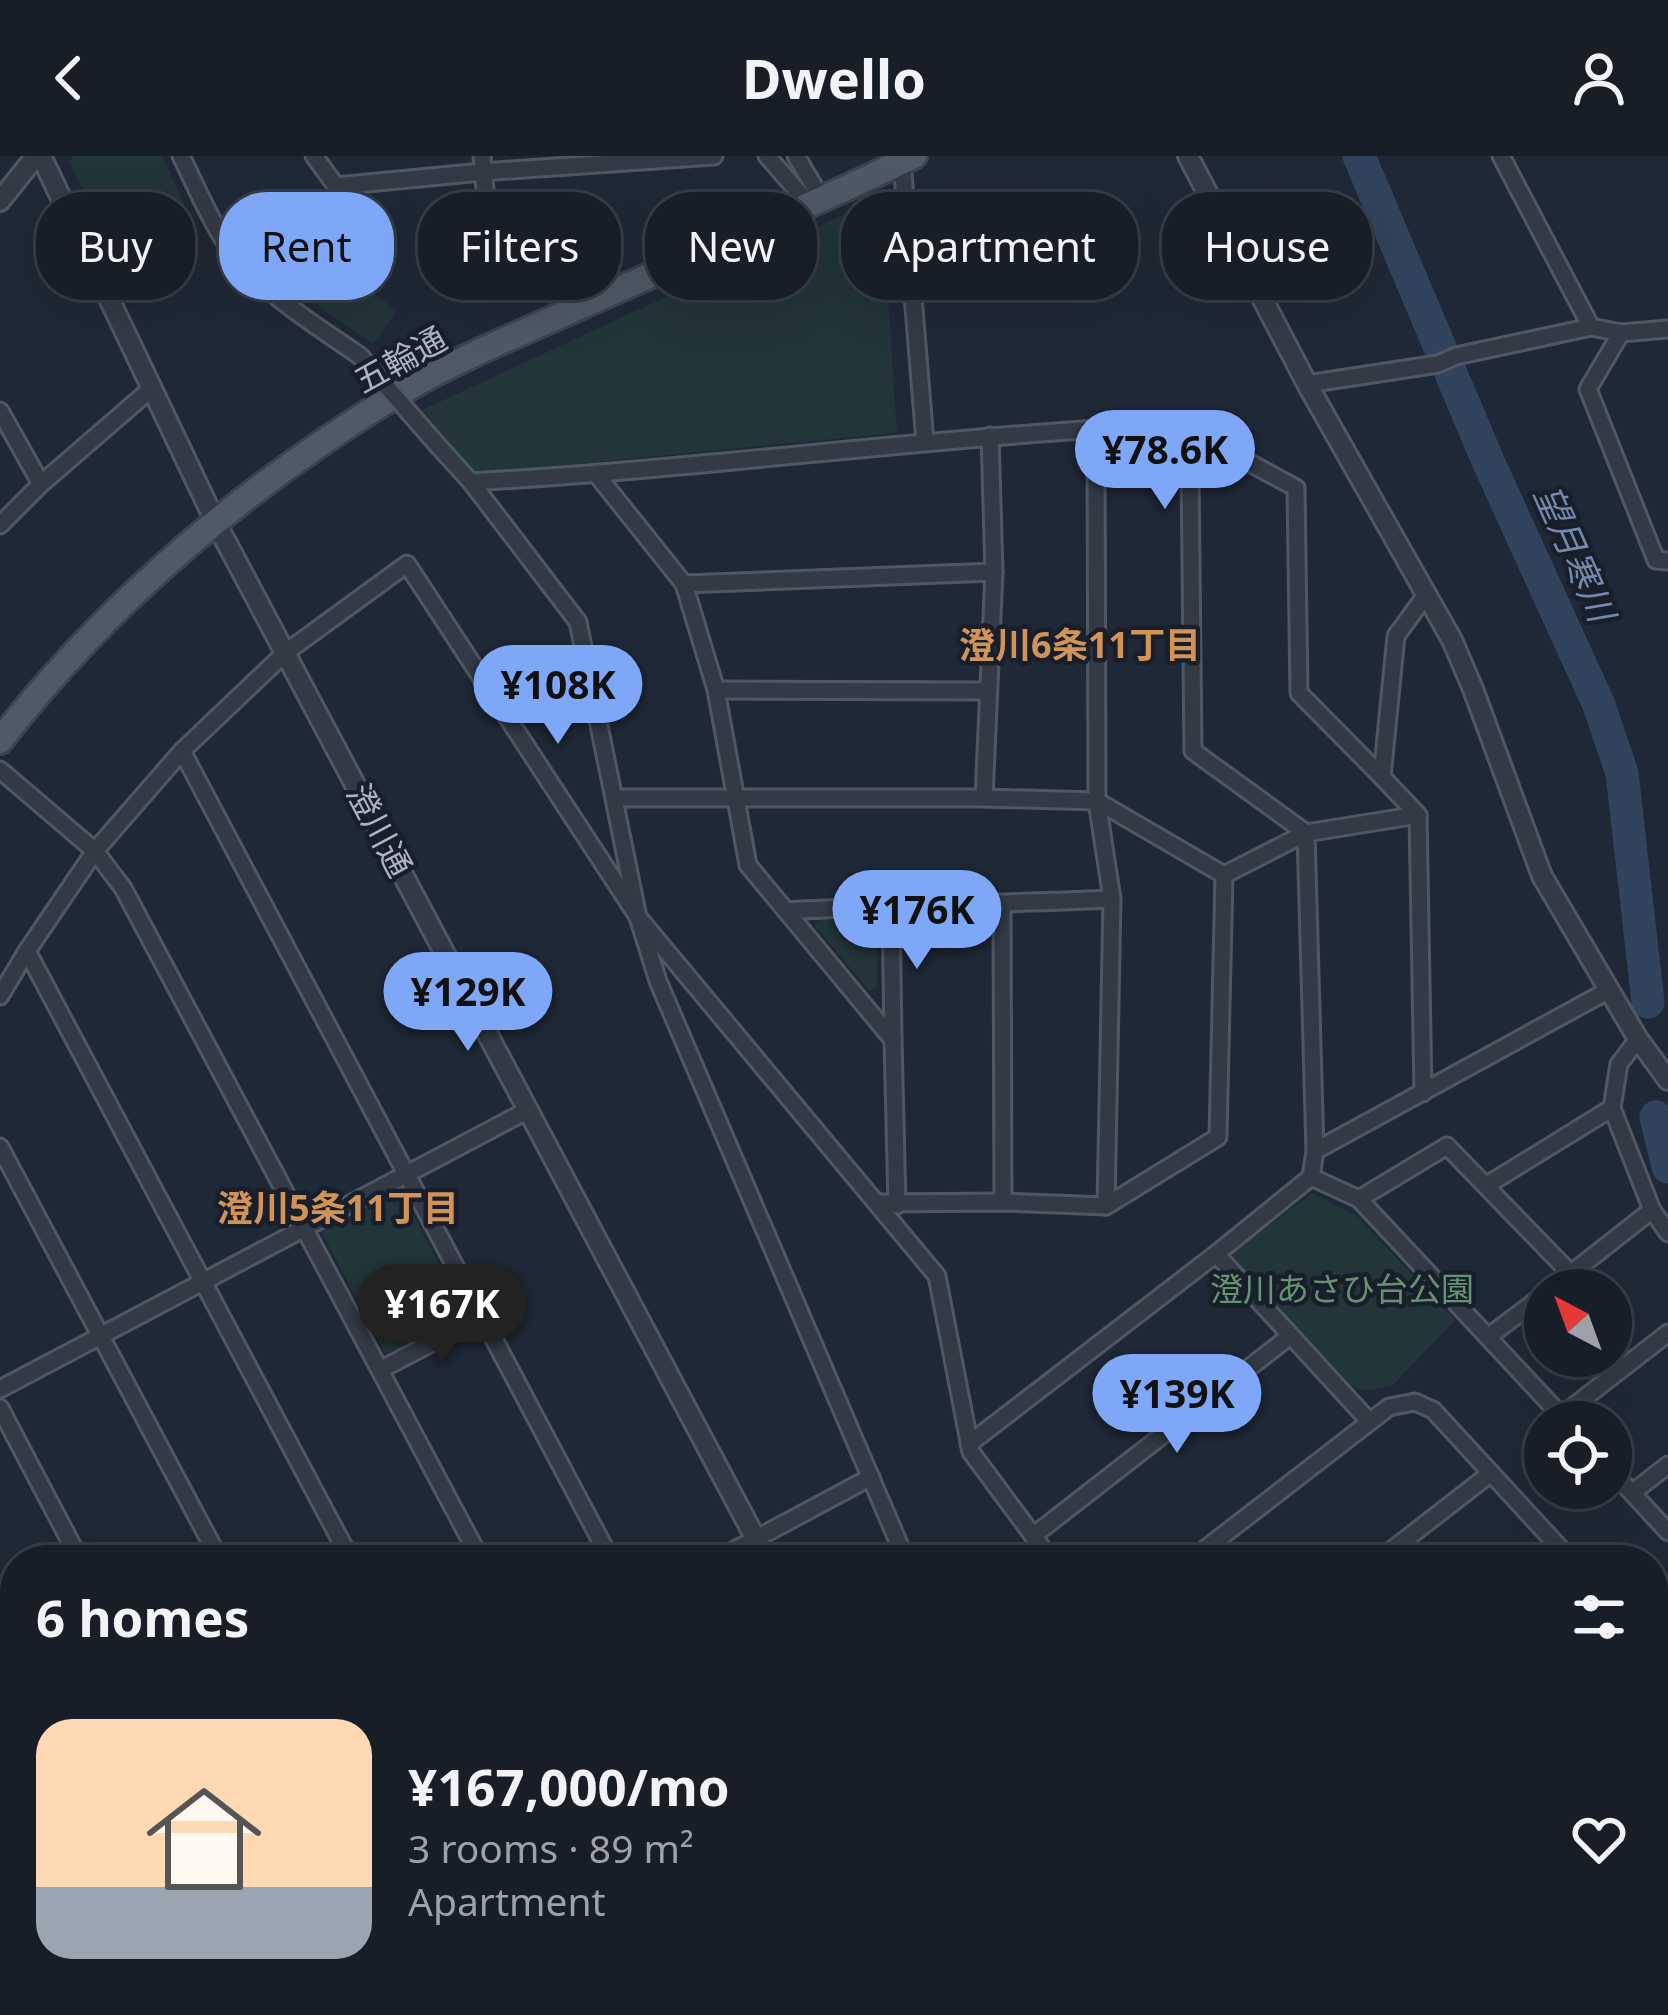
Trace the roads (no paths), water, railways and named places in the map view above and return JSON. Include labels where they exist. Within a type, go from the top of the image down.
[{"type":"main road","name":"五輪通","points":[[817,200],[908,159]]},
{"type":"main road","name":"五輪通","points":[[0,741],[110,617],[275,476],[405,390],[645,278]]},
{"type":"street","points":[[0,201],[39,156]]},
{"type":"street","name":"澄川通","points":[[39,156],[215,523],[759,1545]]},
{"type":"street","points":[[181,156],[216,226],[255,278],[360,356],[471,482],[578,622],[638,916],[658,981],[900,1545]]},
{"type":"street","points":[[314,156],[336,186],[482,164],[714,156]]},
{"type":"street","points":[[767,156],[805,192]]},
{"type":"street","points":[[796,156],[811,192]]},
{"type":"street","points":[[1188,156],[1307,384],[1451,640],[1542,876],[1638,1039],[1668,1080]]},
{"type":"street","points":[[1501,156],[1591,327]]},
{"type":"street","points":[[908,159],[925,442]]},
{"type":"street","points":[[1307,384],[1438,364],[1591,327],[1621,333],[1668,329]]},
{"type":"street","points":[[1621,333],[1588,389],[1656,560],[1668,561]]},
{"type":"street","points":[[0,526],[152,388]]},
{"type":"street","points":[[0,411],[41,484]]},
{"type":"street","points":[[471,482],[597,475],[1096,429],[1097,801],[1112,899],[1106,1206]]},
{"type":"street","points":[[984,798],[994,572],[990,436]]},
{"type":"street","points":[[1306,833],[1193,751],[1190,471],[1250,463],[1296,488],[1299,693],[1418,815],[1423,1093]]},
{"type":"street","points":[[597,475],[684,584],[716,690],[748,865],[893,1040]]},
{"type":"street","points":[[0,996],[94,851],[182,751],[285,653],[407,564],[638,916],[937,1276],[971,1452],[1040,1545]]},
{"type":"street","points":[[684,584],[994,572]]},
{"type":"street","points":[[1382,777],[1396,636],[1426,596]]},
{"type":"street","points":[[716,690],[987,692]]},
{"type":"street","points":[[182,751],[603,1545]]},
{"type":"street","points":[[0,770],[94,851],[123,888],[473,1545]]},
{"type":"street","points":[[616,798],[1097,801],[1224,874]]},
{"type":"street","points":[[1224,874],[1306,833],[1418,815]]},
{"type":"street","points":[[969,1444],[1311,1177],[1315,1151],[1306,833]]},
{"type":"street","points":[[878,1203],[1106,1206],[1218,1137],[1224,874]]},
{"type":"street","points":[[786,911],[1112,899]]},
{"type":"street","points":[[1002,904],[1003,1202]]},
{"type":"street","points":[[891,905],[897,1205]]},
{"type":"street","points":[[27,951],[343,1545]]},
{"type":"street","points":[[1315,1151],[1609,990]]},
{"type":"street","points":[[1638,1039],[1619,1064],[1612,1108],[1652,1210],[1668,1233]]},
{"type":"street","points":[[1487,1185],[1612,1108]]},
{"type":"street","points":[[0,1389],[528,1109]]},
{"type":"street","points":[[1358,1198],[1448,1146],[1565,1269]]},
{"type":"street","points":[[0,1147],[212,1545]]},
{"type":"street","points":[[1311,1177],[1358,1198],[1547,1401]]},
{"type":"street","points":[[1576,1269],[1652,1210]]},
{"type":"street","points":[[1216,1254],[1369,1421]]},
{"type":"street","points":[[1488,1337],[1524,1310]]},
{"type":"street","points":[[380,1370],[481,1317]]},
{"type":"street","points":[[1586,1401],[1668,1333]]},
{"type":"street","points":[[1033,1536],[1290,1336]]},
{"type":"street","points":[[1210,1545],[1389,1406],[1402,1402],[1426,1406],[1553,1545]]},
{"type":"street","points":[[0,1408],[72,1545]]},
{"type":"street","points":[[1668,1465],[1633,1493],[1668,1532]]},
{"type":"street","points":[[1398,1545],[1491,1473]]},
{"type":"street","points":[[745,1545],[871,1477]]},
{"type":"waterway","name":"望月寒川","points":[[1359,156],[1488,461],[1599,705],[1622,773],[1648,1002]]},
{"type":"waterway","name":"望月寒川","points":[[1656,1117],[1668,1167]]},
{"type":"district","name":"澄川6条11丁目","points":[[1080,644]]},
{"type":"district","name":"澄川5条11丁目","points":[[338,1207]]},
{"type":"park label","name":"澄川あさひ台公園","points":[[1342,1288]]}]
